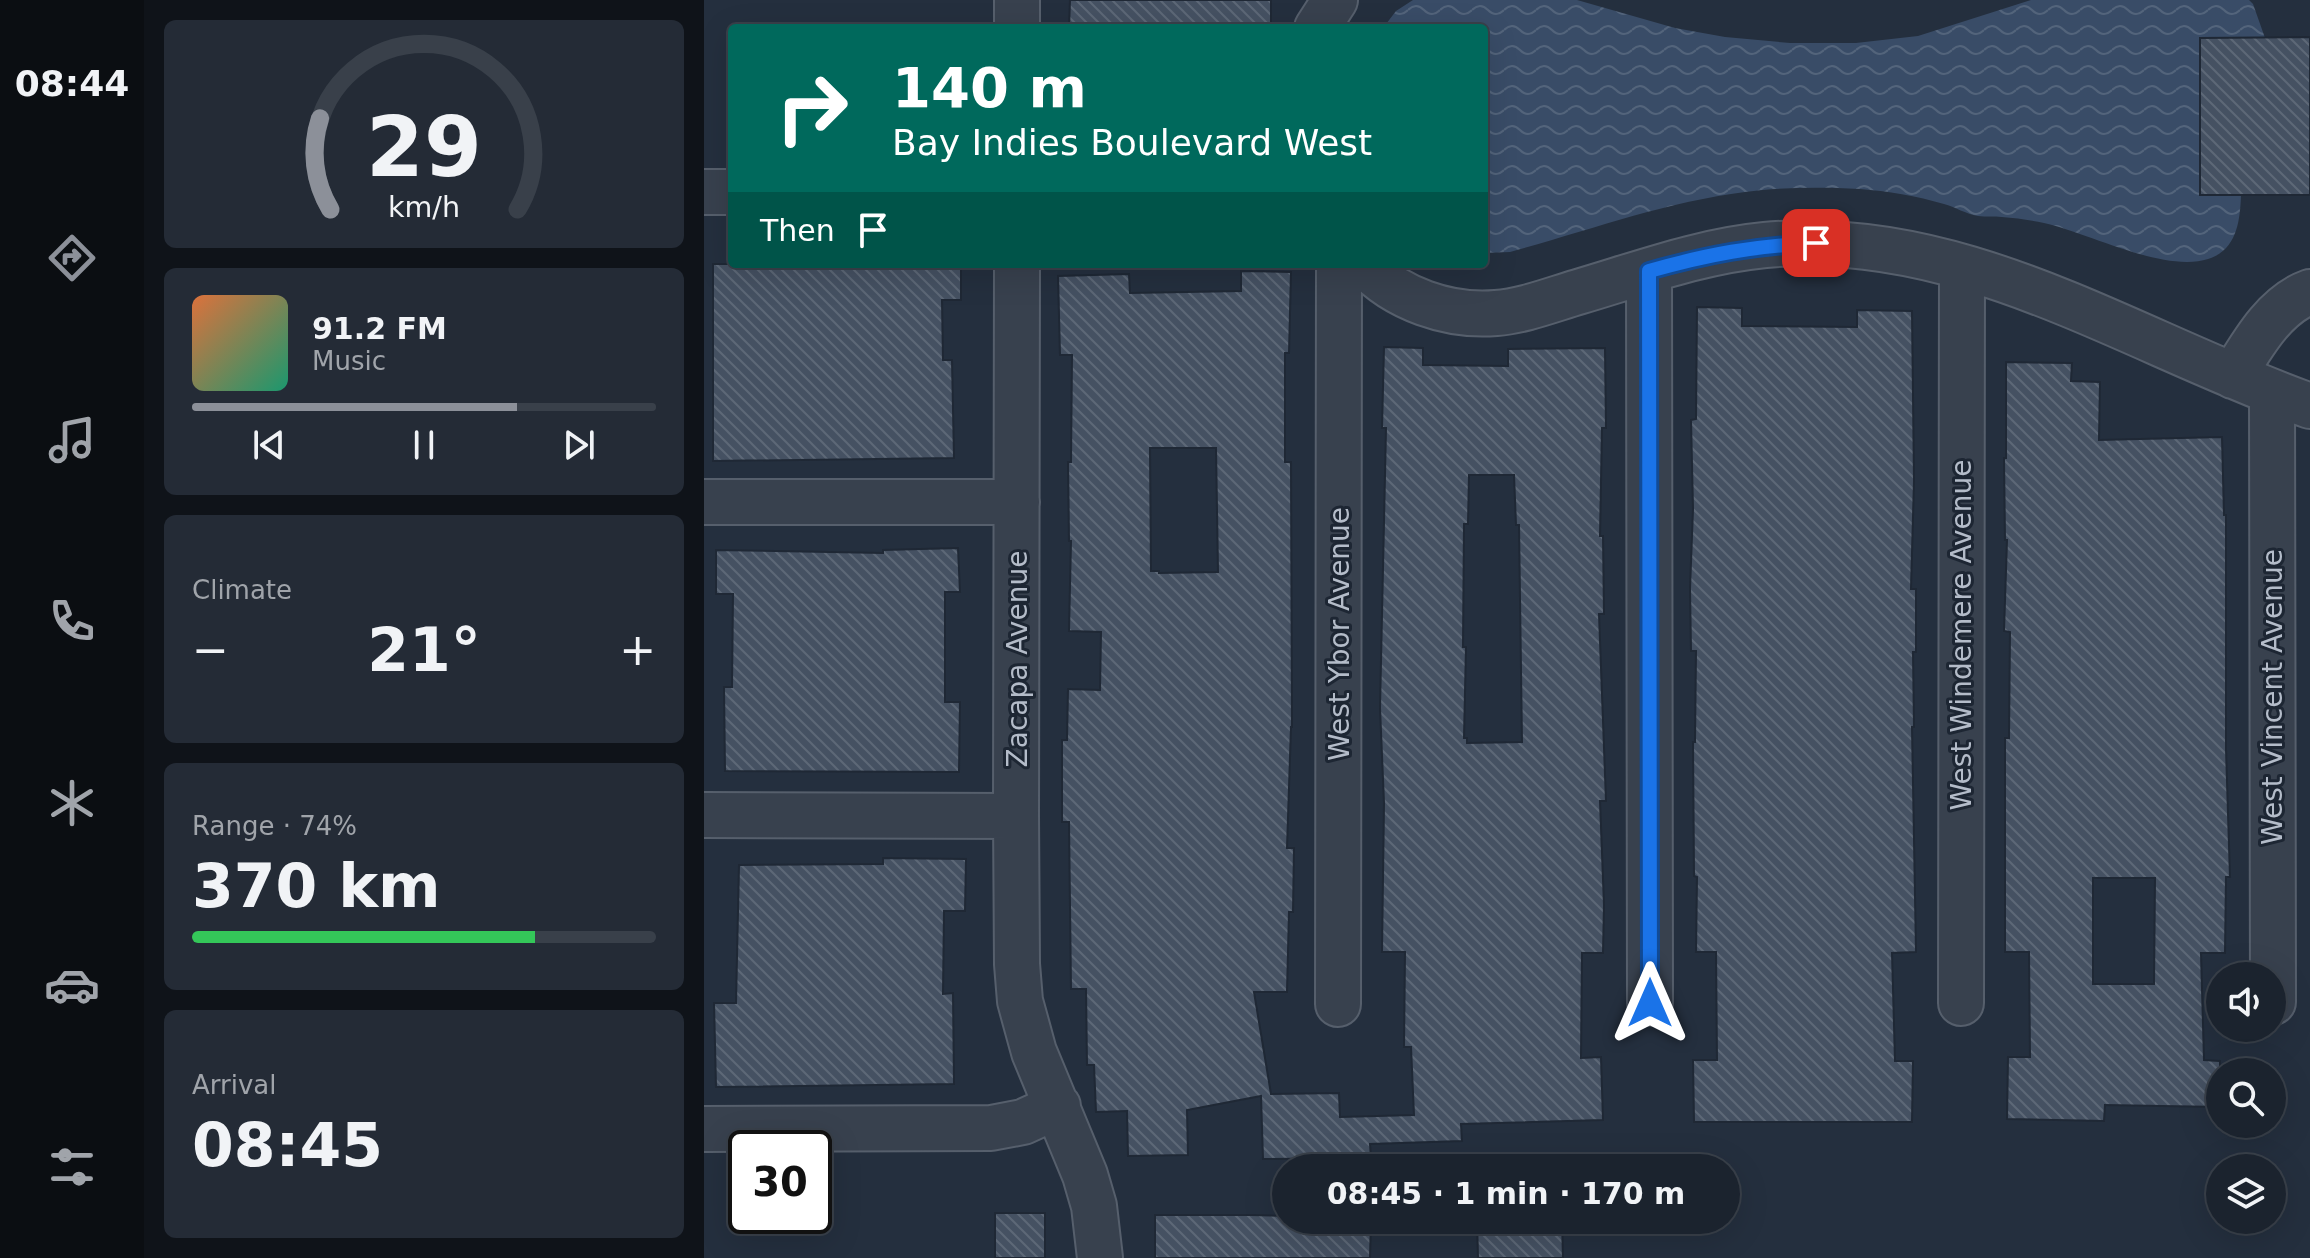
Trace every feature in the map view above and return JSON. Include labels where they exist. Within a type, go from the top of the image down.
[{"type":"street","points":[[1017,0],[1017,24]]},
{"type":"street","points":[[1320,24],[1335,0]]},
{"type":"street","points":[[704,192],[728,192]]},
{"type":"street","points":[[1369,268],[1387,284],[1425,303],[1478,313],[1510,311],[1727,251],[1816,243],[1912,253],[2062,300],[2291,399]]},
{"type":"street","name":"West Windemere Avenue","points":[[1961,1003],[1962,267]]},
{"type":"street","name":"Zacapa Avenue","points":[[1017,268],[1016,816],[1020,1001],[1034,1052],[1085,1175],[1094,1206],[1100,1258]]},
{"type":"street","name":"West Ybor Avenue","points":[[1338,1004],[1339,268]]},
{"type":"street","points":[[1649,271],[1650,1003]]},
{"type":"street","points":[[2233,376],[2276,315],[2310,292]]},
{"type":"street","name":"West Vincent Avenue","points":[[2274,962],[2291,399]]},
{"type":"street","points":[[704,502],[1017,502]]},
{"type":"street","points":[[704,815],[1016,816]]},
{"type":"street","points":[[704,1129],[991,1128],[1023,1122],[1058,1106]]},
{"type":"water","points":[[1413,0],[1577,0],[1675,28],[1725,37],[1790,43],[1856,43],[1918,36],[2031,0],[2249,0],[2265,38],[2200,195],[2241,195],[2240,215],[2231,242],[2218,255],[2208,259],[2170,261],[2044,223],[1978,216],[1913,196],[1860,189],[1817,188],[1788,188],[1715,197],[1626,218],[1510,252],[1488,253],[1488,24],[1386,24],[1396,11]]},
{"type":"building","points":[[1070,0],[1271,0],[1271,24],[1069,24]]},
{"type":"building","points":[[2310,37],[2310,195],[2200,195],[2200,38]]},
{"type":"building","points":[[713,264],[728,264],[728,268],[961,268],[961,300],[942,300],[943,360],[952,360],[954,458],[713,461]]},
{"type":"building","points":[[1241,271],[1291,272],[1289,353],[1285,353],[1285,462],[1291,462],[1292,727],[1287,848],[1294,848],[1293,912],[1289,912],[1287,992],[1254,992],[1271,1094],[1339,1093],[1340,1117],[1414,1115],[1411,1047],[1404,1047],[1405,952],[1382,952],[1384,803],[1380,708],[1386,428],[1382,428],[1384,347],[1423,348],[1423,365],[1508,366],[1508,349],[1605,348],[1606,428],[1602,428],[1600,536],[1603,536],[1604,614],[1599,614],[1606,801],[1600,801],[1603,953],[1582,953],[1581,1058],[1601,1057],[1603,1120],[1461,1124],[1462,1141],[1370,1144],[1371,1154],[1272,1154],[1272,1159],[1263,1159],[1261,1096],[1187,1110],[1188,1155],[1128,1156],[1127,1111],[1096,1112],[1094,1065],[1087,1065],[1086,989],[1071,989],[1069,822],[1062,822],[1062,740],[1067,740],[1068,689],[1100,690],[1101,632],[1069,631],[1071,541],[1068,462],[1071,462],[1072,355],[1060,355],[1058,276],[1129,274],[1130,293],[1241,291]],"holes":[[[1150,448],[1216,448],[1218,572],[1151,571]],[[1469,475],[1514,475],[1516,525],[1519,525],[1522,742],[1467,743],[1467,738],[1464,738],[1466,647],[1463,647],[1464,524],[1468,524]]]},
{"type":"building","points":[[1697,307],[1742,308],[1742,326],[1857,327],[1857,310],[1912,311],[1914,481],[1911,589],[1916,589],[1912,727],[1916,952],[1892,953],[1895,1061],[1913,1061],[1912,1122],[1694,1122],[1693,1060],[1717,1060],[1716,952],[1696,952],[1693,742],[1696,651],[1691,651],[1690,589],[1693,509],[1691,420],[1696,419]]},
{"type":"building","points":[[2006,362],[2072,363],[2071,381],[2100,382],[2099,440],[2222,437],[2226,515],[2226,749],[2230,877],[2226,877],[2225,953],[2201,953],[2206,1107],[2105,1105],[2104,1121],[2007,1119],[2008,1057],[2030,1057],[2029,952],[2005,952],[2005,738],[2009,738],[2010,632],[2004,631],[2007,540],[2004,458]],"holes":[[[2093,878],[2155,878],[2154,984],[2093,984]]]},
{"type":"building","points":[[958,548],[960,592],[945,592],[945,702],[960,702],[959,772],[725,771],[724,687],[732,687],[733,594],[716,594],[716,550],[883,553],[883,550]]},
{"type":"building","points":[[883,858],[966,859],[965,911],[944,911],[943,994],[953,993],[954,1084],[716,1087],[714,1003],[736,1003],[739,865],[883,864]]},
{"type":"building","points":[[995,1213],[1045,1213],[1045,1258],[995,1258]]},
{"type":"building","points":[[1155,1215],[1272,1216],[1272,1234],[1371,1234],[1370,1258],[1155,1258]]},
{"type":"building","points":[[1477,1234],[1562,1234],[1563,1258],[1478,1258]]},
{"type":"route","points":[[1650,1003],[1649,271],[1727,251],[1816,243]]}]
